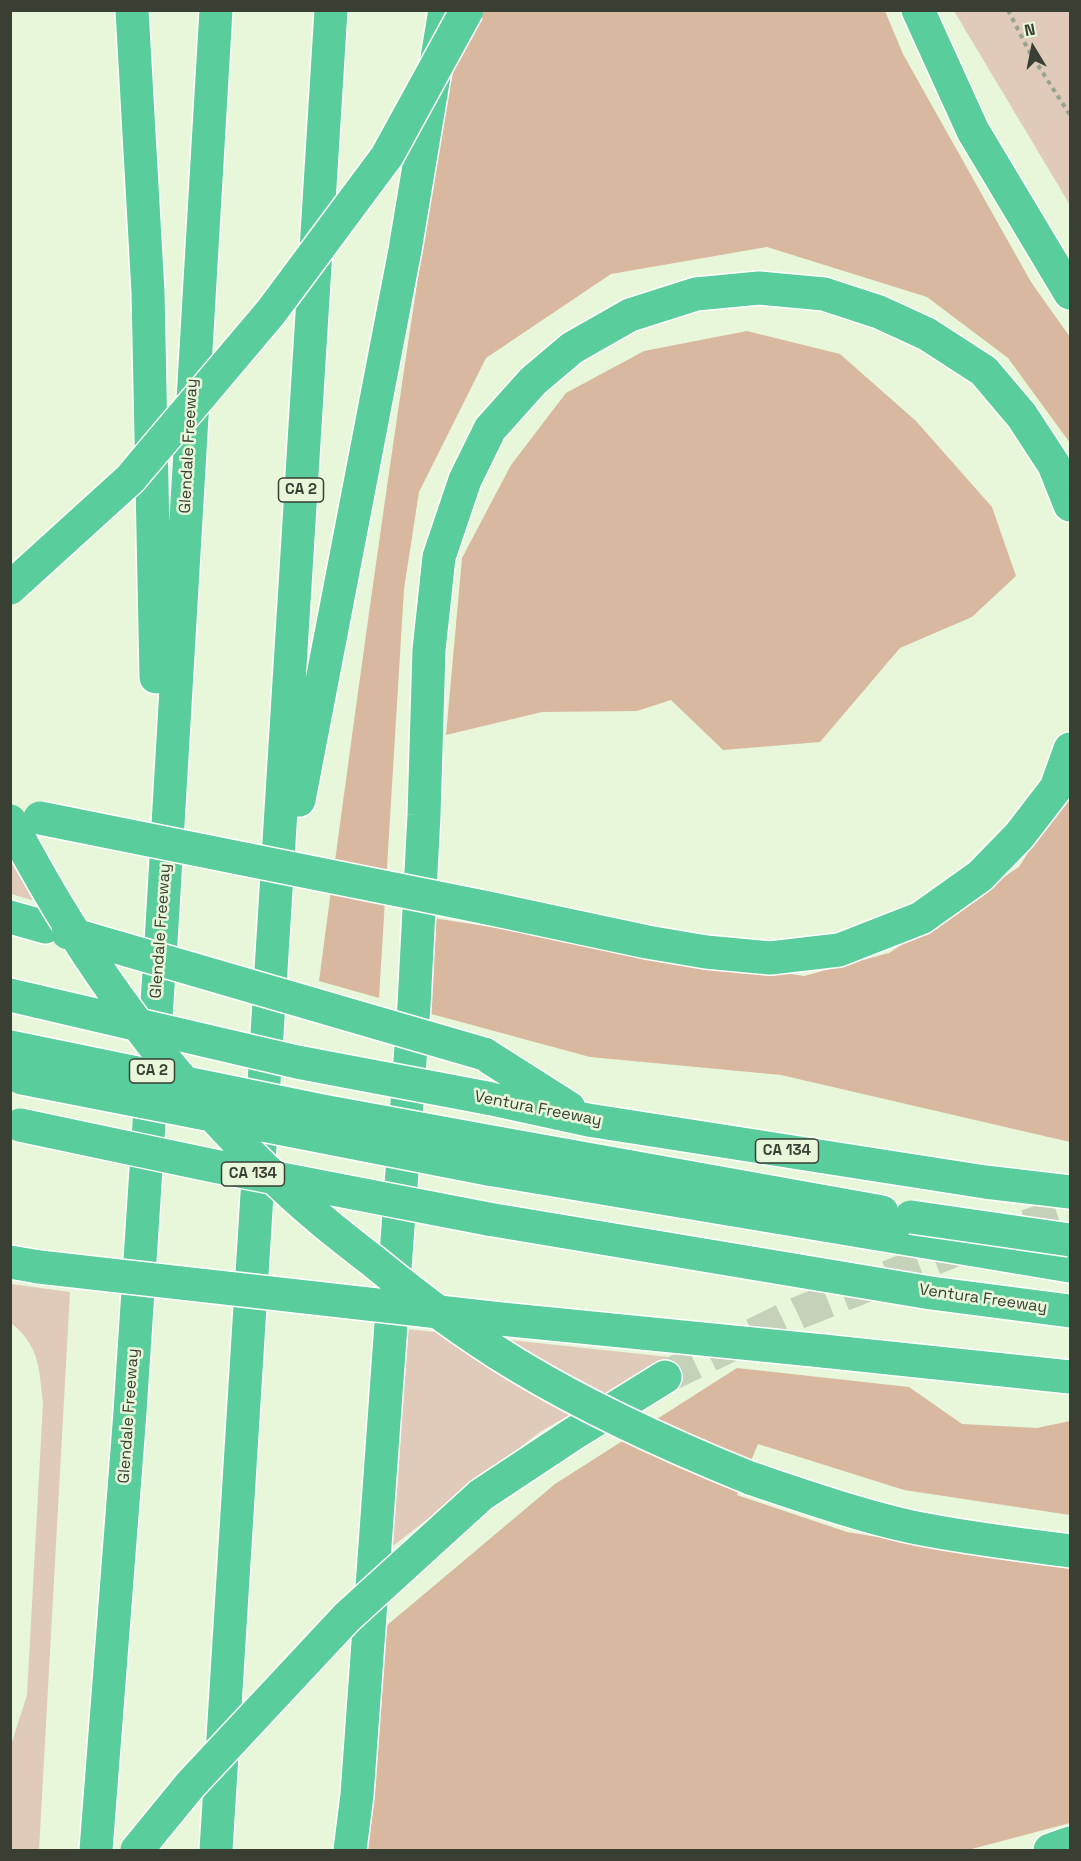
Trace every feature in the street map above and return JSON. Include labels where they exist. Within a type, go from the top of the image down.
[{"type":"highway","points":[[132,10],[148,292],[162,926]]},
{"type":"highway","name":"Glendale Freeway","points":[[96,1851],[130,1412],[162,926],[216,10]]},
{"type":"highway","name":"CA 2","points":[[216,1851],[331,10]]},
{"type":"highway","points":[[274,934],[405,250],[445,10]]},
{"type":"highway","points":[[10,588],[130,479],[271,312],[387,156],[467,10]]},
{"type":"highway","points":[[918,10],[973,131],[1071,293]]},
{"type":"highway","points":[[350,1851],[357,1795],[413,1016],[424,815],[429,650],[439,557],[465,480],[490,429],[533,381],[572,348],[630,315],[696,294],[759,288],[824,294],[879,312],[927,334],[984,371],[1022,416],[1054,465],[1071,505]]},
{"type":"highway","points":[[20,817],[483,907],[647,942],[706,952],[770,958],[839,950],[921,918],[980,876],[1019,836],[1056,788],[1071,749]]},
{"type":"highway","points":[[20,817],[58,908],[126,1009],[172,1068],[283,1186],[414,1294],[466,1332],[578,1399],[648,1434],[750,1478],[832,1505],[910,1526],[976,1539],[1071,1551]]},
{"type":"highway","points":[[10,917],[484,1054],[588,1120]]},
{"type":"highway","name":"Ventura Freeway","points":[[25,999],[297,1062],[487,1098],[588,1120],[986,1182],[1071,1192]]},
{"type":"highway","points":[[10,1047],[322,1111],[487,1155],[1071,1266]]},
{"type":"highway","points":[[16,1077],[487,1155],[1071,1240]]},
{"type":"highway","name":"Ventura Freeway","points":[[15,1124],[214,1166],[488,1219],[931,1293],[1071,1311]]},
{"type":"highway","points":[[25,1265],[501,1319],[1071,1377]]},
{"type":"highway","points":[[137,1851],[191,1784],[347,1617],[481,1495],[573,1434],[666,1377]]},
{"type":"highway","points":[[1050,1851],[1071,1843]]},
{"type":"path","points":[[1008,10],[1030,53],[1071,115]]},
{"type":"shaded area","points":[[460,11],[885,11],[903,54],[1031,282],[1070,337],[1070,443],[1008,358],[927,297],[767,247],[611,274],[486,358],[419,492],[404,589],[379,998],[319,981],[386,495]]},
{"type":"shaded area","points":[[954,11],[1070,11],[1070,205]]},
{"type":"shaded area","points":[[747,331],[840,354],[916,421],[992,507],[1016,576],[972,617],[900,648],[820,742],[723,750],[671,700],[637,711],[542,712],[446,735],[462,558],[511,465],[566,393],[644,351]]},
{"type":"shaded area","points":[[1070,785],[1070,1142],[781,1075],[590,1057],[424,1012],[427,917],[804,976],[889,953],[1019,867]]},
{"type":"shaded area","points":[[10,834],[40,840],[32,900],[11,894]]},
{"type":"shaded area","points":[[11,1284],[70,1292],[39,1850],[11,1850],[11,1745],[27,1695],[43,1403],[39,1369],[33,1349],[28,1340],[11,1323]]},
{"type":"shaded area","points":[[407,1329],[669,1357],[540,1432],[389,1549]]},
{"type":"shaded area","points":[[737,1368],[909,1387],[962,1424],[1037,1428],[1070,1421],[1070,1515],[904,1490],[758,1444],[737,1495],[847,1532],[1070,1568],[1070,1823],[968,1850],[364,1850],[385,1627],[555,1484]]},
{"type":"tunnel","points":[[665,1377],[798,1313],[963,1247],[1070,1212]]}]
